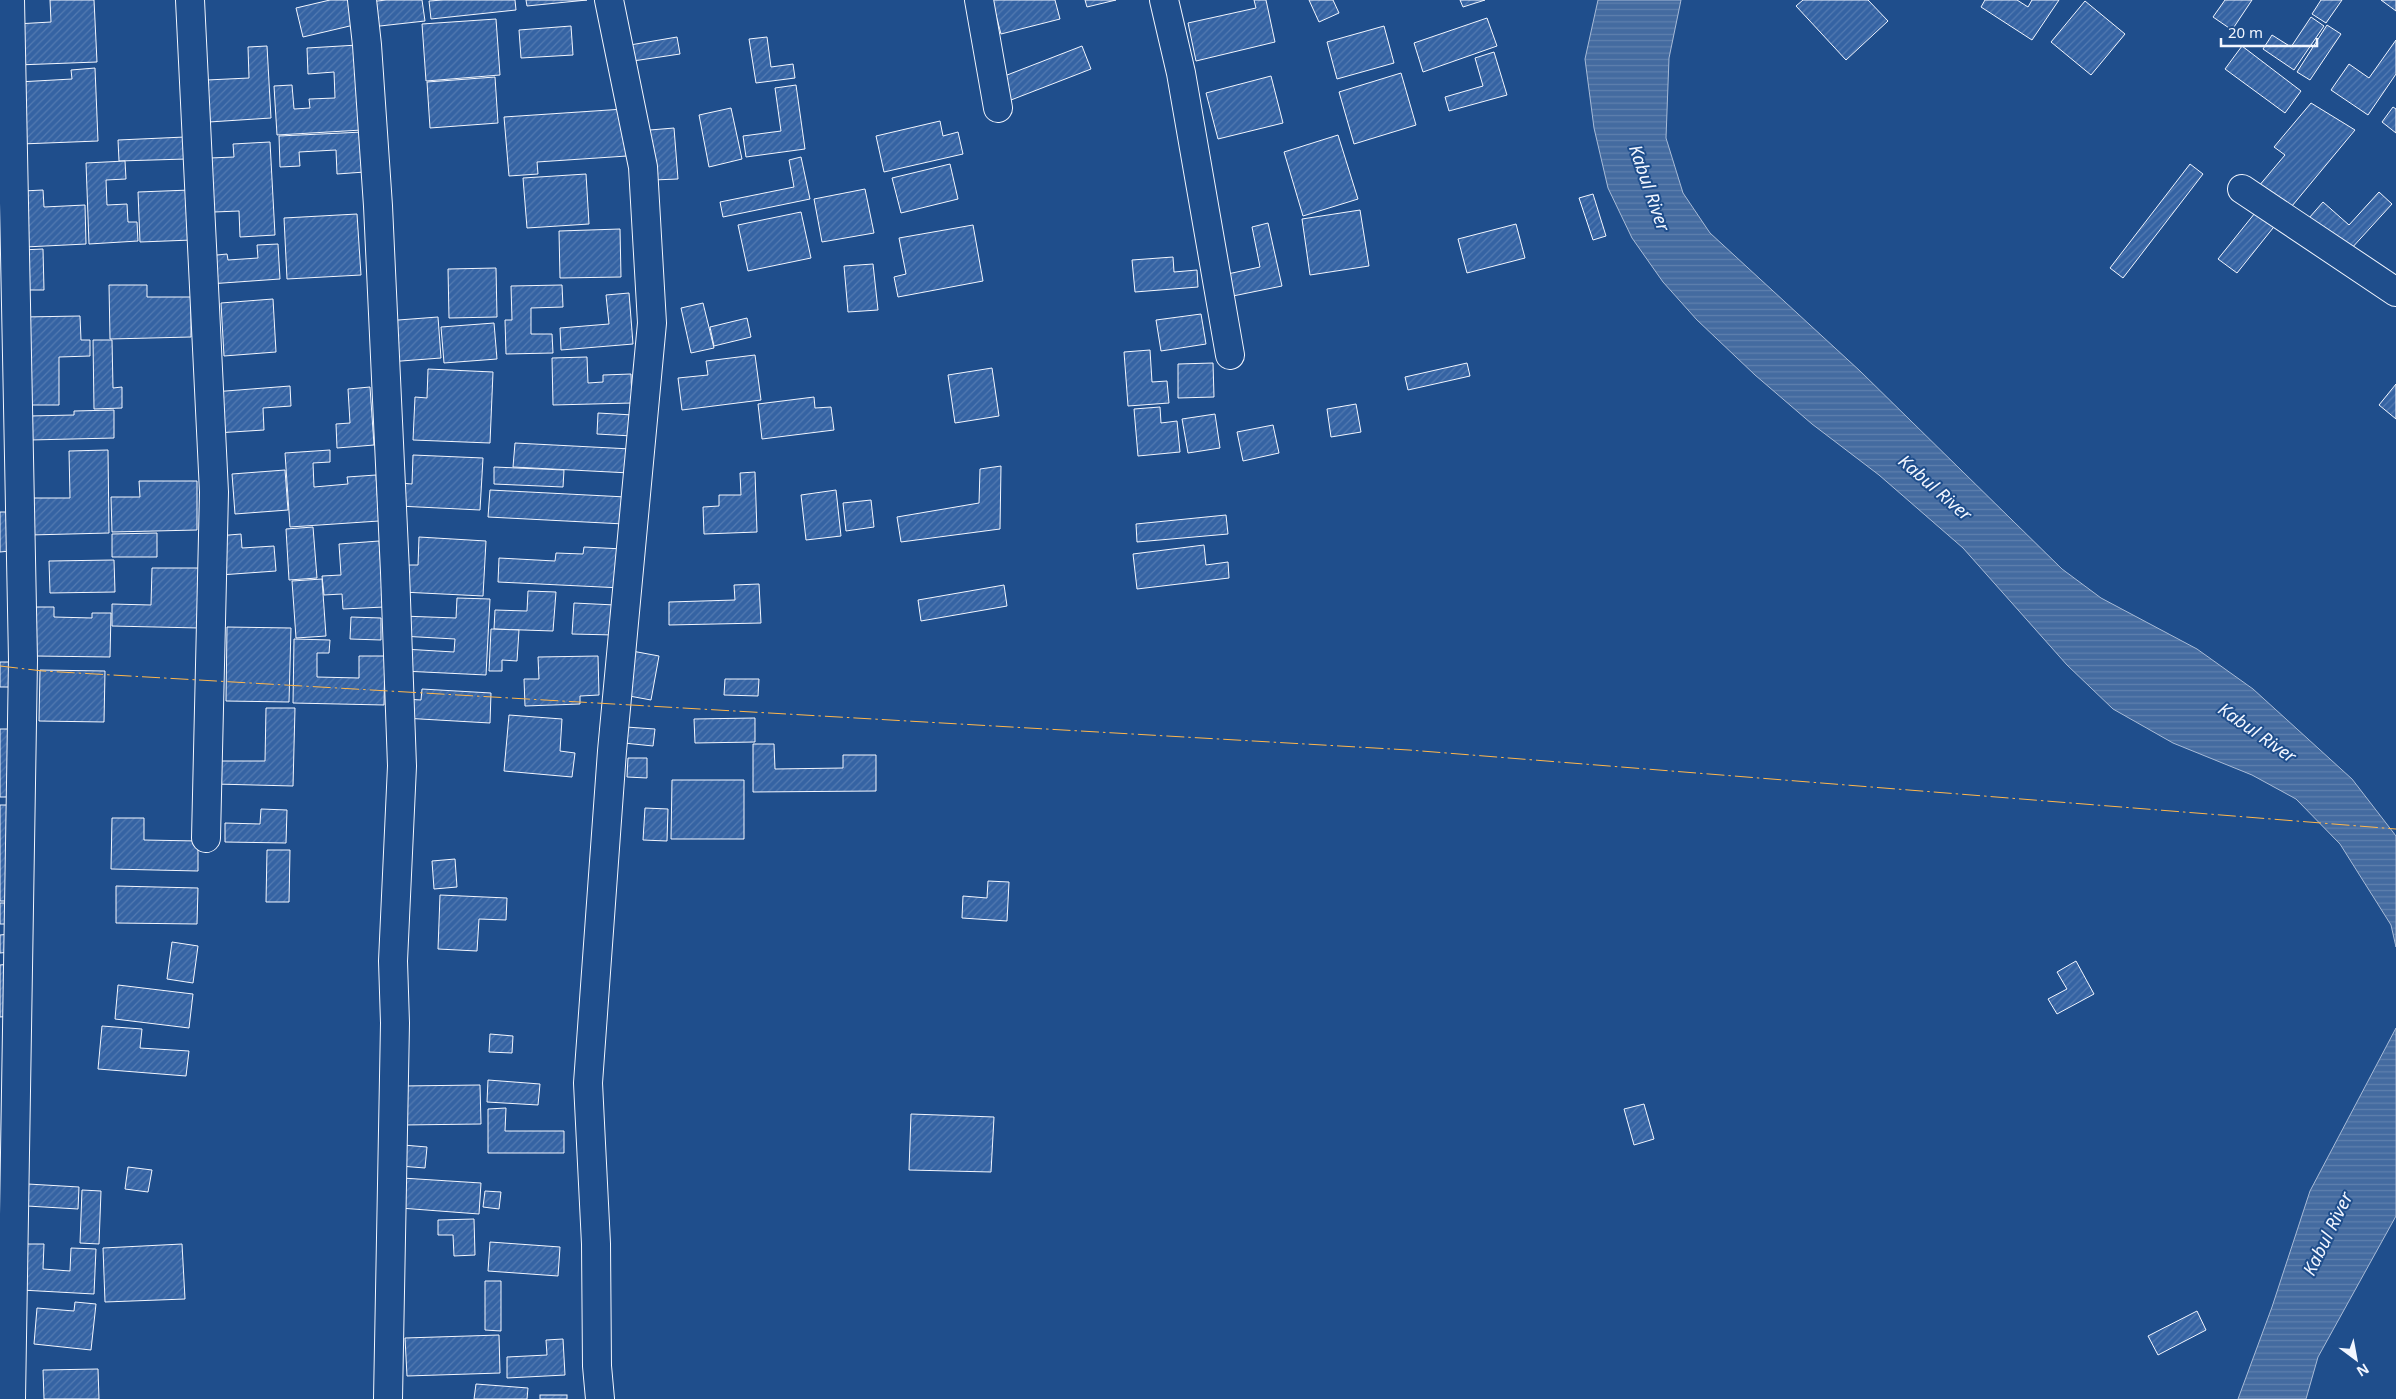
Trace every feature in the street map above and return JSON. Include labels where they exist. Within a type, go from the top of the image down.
[{"type":"street","points":[[10,0],[23,660],[11,1399]]},
{"type":"street","points":[[190,0],[214,492],[206,838]]},
{"type":"street","points":[[362,0],[367,45],[378,206],[395,562],[402,766],[393,961],[395,1023],[388,1399]]},
{"type":"street","points":[[600,1399],[596,1366],[596,1244],[588,1083],[612,751],[652,323],[643,167],[609,0]]},
{"type":"street","points":[[979,0],[998,108]]},
{"type":"street","points":[[1164,0],[1181,73],[1230,356]]},
{"type":"street","points":[[2242,190],[2396,292]]},
{"type":"water","name":"Kabul River","points":[[1598,0],[1681,0],[1669,58],[1666,138],[1683,193],[1710,233],[1860,371],[2062,569],[2101,598],[2197,649],[2253,689],[2352,779],[2396,836],[2396,947],[2391,925],[2340,844],[2296,799],[2252,775],[2173,743],[2113,709],[2067,665],[1963,548],[1879,475],[1812,424],[1755,375],[1697,320],[1663,282],[1632,238],[1608,188],[1594,128],[1585,59]]},
{"type":"water","name":"Kabul River","points":[[2396,1028],[2396,1216],[2318,1357],[2306,1399],[2238,1399],[2272,1307],[2310,1191]]},
{"type":"building","points":[[50,0],[94,0],[97,62],[17,65],[16,24],[51,22]]},
{"type":"building","points":[[330,0],[349,0],[354,25],[303,37],[296,8]]},
{"type":"building","points":[[422,0],[425,21],[371,27],[369,2]]},
{"type":"building","points":[[515,0],[516,10],[431,19],[429,1]]},
{"type":"building","points":[[526,0],[587,0],[527,6]]},
{"type":"building","points":[[992,0],[1055,0],[1060,19],[1001,34]]},
{"type":"building","points":[[1085,0],[1116,0],[1087,7]]},
{"type":"building","points":[[1254,0],[1266,0],[1275,42],[1196,61],[1188,23],[1256,8]]},
{"type":"building","points":[[1309,0],[1333,0],[1339,13],[1319,22]]},
{"type":"building","points":[[1460,0],[1485,0],[1463,7]]},
{"type":"building","points":[[1803,0],[1868,0],[1888,21],[1846,60],[1796,6]]},
{"type":"building","points":[[1985,0],[2017,0],[2028,7],[2032,0],[2059,0],[2032,40],[1981,7]]},
{"type":"building","points":[[2225,0],[2252,0],[2232,30],[2213,17]]},
{"type":"building","points":[[2321,0],[2342,0],[2326,23],[2312,14]]},
{"type":"building","points":[[2381,0],[2396,0],[2396,11]]},
{"type":"building","points":[[2085,1],[2125,34],[2091,75],[2051,42]]},
{"type":"building","points":[[2311,17],[2324,26],[2294,70],[2263,49],[2272,35],[2291,47]]},
{"type":"building","points":[[1487,18],[1497,46],[1423,72],[1414,43]]},
{"type":"building","points":[[496,19],[500,75],[426,81],[422,24]]},
{"type":"building","points":[[2327,25],[2341,34],[2310,80],[2297,72]]},
{"type":"building","points":[[571,26],[573,55],[521,58],[519,30]]},
{"type":"building","points":[[1384,26],[1394,63],[1337,79],[1327,42]]},
{"type":"building","points":[[677,37],[680,54],[633,61],[630,45]]},
{"type":"building","points":[[767,37],[771,67],[793,64],[795,78],[756,83],[749,39]]},
{"type":"building","points":[[2396,40],[2396,74],[2368,115],[2331,90],[2349,64],[2369,78]]},
{"type":"building","points":[[358,45],[362,130],[277,135],[274,86],[292,85],[294,109],[310,108],[309,99],[335,98],[334,72],[308,74],[307,48]]},
{"type":"building","points":[[267,46],[271,118],[209,122],[207,80],[249,78],[248,47]]},
{"type":"building","points":[[1082,46],[1091,69],[1011,100],[1002,77]]},
{"type":"building","points":[[2242,46],[2301,91],[2285,113],[2225,69]]},
{"type":"building","points":[[1494,52],[1507,95],[1449,111],[1445,97],[1483,86],[1475,58]]},
{"type":"building","points":[[95,68],[98,141],[21,144],[18,82],[72,79],[71,70]]},
{"type":"building","points":[[1401,73],[1416,125],[1354,144],[1339,92]]},
{"type":"building","points":[[1271,76],[1283,123],[1218,139],[1206,93]]},
{"type":"building","points":[[495,77],[498,123],[430,128],[427,82]]},
{"type":"building","points":[[796,85],[805,149],[746,157],[743,136],[781,131],[775,88]]},
{"type":"building","points":[[2311,103],[2355,130],[2287,212],[2258,187],[2285,155],[2274,147]]},
{"type":"building","points":[[2393,107],[2396,109],[2396,133],[2382,122]]},
{"type":"building","points":[[731,108],[742,159],[709,167],[699,115]]},
{"type":"building","points":[[624,109],[627,156],[537,162],[538,174],[509,176],[504,117]]},
{"type":"building","points":[[940,121],[943,136],[958,132],[963,154],[884,172],[876,136]]},
{"type":"building","points":[[674,128],[678,179],[653,180],[650,130]]},
{"type":"building","points":[[363,132],[365,172],[337,174],[336,150],[299,152],[300,166],[280,167],[279,136]]},
{"type":"building","points":[[1338,135],[1358,199],[1303,216],[1284,152]]},
{"type":"building","points":[[185,137],[186,159],[119,161],[118,140]]},
{"type":"building","points":[[270,142],[275,235],[240,237],[239,211],[214,212],[210,158],[234,157],[233,144]]},
{"type":"building","points":[[801,157],[810,199],[723,217],[720,202],[794,187],[789,160]]},
{"type":"building","points":[[125,161],[126,179],[106,180],[107,205],[127,204],[128,222],[137,222],[138,241],[89,244],[86,163]]},
{"type":"building","points":[[950,164],[958,199],[901,213],[892,178]]},
{"type":"building","points":[[2190,164],[2203,174],[2123,278],[2110,268]]},
{"type":"building","points":[[586,174],[589,224],[527,228],[523,178]]},
{"type":"building","points":[[865,189],[874,233],[822,242],[814,199]]},
{"type":"building","points":[[43,190],[44,207],[85,205],[86,244],[25,247],[23,191]]},
{"type":"building","points":[[190,190],[192,240],[140,242],[138,192]]},
{"type":"building","points":[[2379,192],[2392,204],[2350,250],[2309,218],[2323,202],[2349,225]]},
{"type":"building","points":[[1593,194],[1606,236],[1593,240],[1579,198]]},
{"type":"building","points":[[2259,208],[2277,223],[2237,273],[2218,259]]},
{"type":"building","points":[[1360,210],[1369,266],[1310,275],[1302,219]]},
{"type":"building","points":[[801,212],[811,258],[748,271],[738,225]]},
{"type":"building","points":[[357,214],[361,275],[287,279],[284,218]]},
{"type":"building","points":[[1268,223],[1282,286],[1228,297],[1223,275],[1260,267],[1252,227]]},
{"type":"building","points":[[1516,224],[1525,258],[1467,273],[1458,239]]},
{"type":"building","points":[[973,225],[983,281],[898,297],[894,277],[906,274],[899,238]]},
{"type":"building","points":[[620,229],[621,277],[560,278],[559,231]]},
{"type":"building","points":[[278,244],[280,279],[209,284],[207,256],[227,254],[228,260],[258,258],[257,245]]},
{"type":"building","points":[[43,249],[44,290],[21,290],[21,250]]},
{"type":"building","points":[[1173,257],[1174,272],[1197,270],[1198,287],[1135,292],[1132,260]]},
{"type":"building","points":[[873,264],[878,310],[848,312],[844,266]]},
{"type":"building","points":[[496,268],[497,317],[449,318],[448,269]]},
{"type":"building","points":[[109,285],[147,285],[147,297],[191,297],[191,337],[110,339]]},
{"type":"building","points":[[562,285],[563,307],[531,308],[531,334],[552,334],[553,353],[506,354],[505,320],[512,320],[511,286]]},
{"type":"building","points":[[629,293],[633,344],[561,350],[560,328],[609,324],[606,295]]},
{"type":"building","points":[[273,299],[276,352],[224,356],[221,303]]},
{"type":"building","points":[[703,303],[714,348],[691,353],[681,308]]},
{"type":"building","points":[[1201,314],[1206,344],[1161,351],[1156,320]]},
{"type":"building","points":[[80,316],[81,340],[90,340],[90,356],[59,357],[59,405],[26,405],[24,317]]},
{"type":"building","points":[[438,317],[441,358],[388,362],[385,321]]},
{"type":"building","points":[[747,318],[751,337],[714,346],[710,327]]},
{"type":"building","points":[[494,323],[497,359],[444,363],[441,327]]},
{"type":"building","points":[[93,340],[112,340],[113,388],[122,387],[122,408],[94,409]]},
{"type":"building","points":[[1150,350],[1152,382],[1167,381],[1169,403],[1128,406],[1124,352]]},
{"type":"building","points":[[755,355],[761,400],[682,410],[678,378],[708,375],[706,361]]},
{"type":"building","points":[[587,357],[588,383],[603,382],[603,375],[631,374],[632,403],[553,405],[552,358]]},
{"type":"building","points":[[1213,363],[1214,397],[1178,398],[1178,364]]},
{"type":"building","points":[[1467,363],[1470,376],[1408,390],[1405,377]]},
{"type":"building","points":[[992,368],[999,416],[955,423],[948,375]]},
{"type":"building","points":[[428,369],[493,372],[490,443],[413,440],[415,397],[427,398]]},
{"type":"building","points":[[2396,384],[2396,419],[2379,405]]},
{"type":"building","points":[[290,386],[291,406],[263,408],[264,430],[216,433],[213,392]]},
{"type":"building","points":[[370,387],[374,445],[337,448],[336,424],[350,423],[348,389]]},
{"type":"building","points":[[814,397],[815,408],[831,407],[834,430],[762,439],[758,404]]},
{"type":"building","points":[[1356,404],[1361,432],[1331,437],[1327,409]]},
{"type":"building","points":[[1160,407],[1161,423],[1177,421],[1180,452],[1138,456],[1134,409]]},
{"type":"building","points":[[114,410],[114,438],[30,440],[29,416],[74,415],[74,411]]},
{"type":"building","points":[[598,413],[633,415],[632,436],[597,434]]},
{"type":"building","points":[[1215,414],[1220,448],[1188,453],[1182,419]]},
{"type":"building","points":[[1273,425],[1279,453],[1243,461],[1237,432]]},
{"type":"building","points":[[515,443],[631,449],[630,473],[513,467]]},
{"type":"building","points":[[108,450],[109,533],[30,535],[30,498],[70,498],[69,451]]},
{"type":"building","points":[[330,450],[330,462],[313,463],[314,487],[348,484],[347,477],[376,475],[379,521],[290,527],[285,453]]},
{"type":"building","points":[[413,455],[483,458],[480,510],[398,506],[400,483],[412,484]]},
{"type":"building","points":[[1001,466],[1000,529],[901,542],[897,517],[979,503],[980,469]]},
{"type":"building","points":[[494,467],[564,470],[563,487],[494,484]]},
{"type":"building","points":[[285,470],[288,510],[235,514],[232,474]]},
{"type":"building","points":[[755,472],[757,532],[704,534],[703,507],[719,506],[719,495],[741,495],[740,473]]},
{"type":"building","points":[[139,481],[197,481],[197,530],[112,532],[111,497],[140,497]]},
{"type":"building","points":[[490,490],[626,497],[624,524],[488,517]]},
{"type":"building","points":[[836,490],[841,536],[806,540],[801,495]]},
{"type":"building","points":[[871,500],[874,527],[846,531],[843,503]]},
{"type":"building","points":[[0,512],[9,512],[10,551],[0,552]]},
{"type":"building","points":[[1226,515],[1228,534],[1137,542],[1136,524]]},
{"type":"building","points":[[313,527],[317,578],[289,580],[286,529]]},
{"type":"building","points":[[157,533],[157,557],[112,557],[112,534]]},
{"type":"building","points":[[241,534],[242,548],[274,546],[276,571],[220,575],[217,536]]},
{"type":"building","points":[[419,537],[486,541],[483,596],[402,592],[404,565],[418,565]]},
{"type":"building","points":[[379,541],[384,607],[343,609],[342,594],[324,595],[322,576],[341,575],[339,544]]},
{"type":"building","points":[[1204,545],[1206,565],[1228,562],[1229,578],[1137,589],[1133,554]]},
{"type":"building","points":[[584,547],[623,549],[622,588],[498,582],[499,558],[555,561],[556,553],[583,554]]},
{"type":"building","points":[[114,560],[115,592],[50,593],[49,561]]},
{"type":"building","points":[[152,568],[201,568],[199,628],[112,626],[112,604],[151,605]]},
{"type":"building","points":[[322,579],[326,636],[296,638],[292,581]]},
{"type":"building","points":[[759,584],[761,623],[669,625],[669,602],[735,600],[734,585]]},
{"type":"building","points":[[1004,585],[1007,606],[921,621],[918,600]]},
{"type":"building","points":[[528,591],[556,592],[553,631],[494,629],[495,610],[527,611]]},
{"type":"building","points":[[457,598],[490,599],[486,675],[403,671],[404,649],[454,652],[455,639],[401,636],[402,616],[456,618]]},
{"type":"building","points":[[574,603],[615,605],[614,635],[572,634]]},
{"type":"building","points":[[36,607],[54,607],[54,617],[92,618],[92,613],[111,613],[110,657],[35,656]]},
{"type":"building","points":[[351,617],[381,618],[381,640],[350,639]]},
{"type":"building","points":[[227,627],[291,628],[289,702],[226,701]]},
{"type":"building","points":[[491,629],[519,630],[517,661],[502,660],[502,671],[489,671]]},
{"type":"building","points":[[294,639],[330,640],[329,653],[317,653],[317,677],[359,678],[359,656],[385,656],[384,705],[293,703]]},
{"type":"building","points":[[632,651],[659,656],[651,700],[624,695]]},
{"type":"building","points":[[598,656],[599,695],[580,696],[580,704],[525,706],[524,679],[539,679],[538,657]]},
{"type":"building","points":[[0,662],[13,662],[13,687],[0,687]]},
{"type":"building","points":[[40,670],[105,671],[104,722],[39,721]]},
{"type":"building","points":[[725,679],[759,679],[758,696],[724,695]]},
{"type":"building","points":[[422,689],[491,693],[490,723],[403,718],[405,699],[421,700]]},
{"type":"building","points":[[266,708],[295,708],[293,786],[215,784],[215,761],[265,761]]},
{"type":"building","points":[[509,715],[562,719],[560,751],[575,753],[572,777],[504,771]]},
{"type":"building","points":[[755,718],[755,742],[695,743],[694,719]]},
{"type":"building","points":[[626,727],[655,729],[653,746],[624,743]]},
{"type":"building","points":[[0,729],[8,729],[9,797],[0,797]]},
{"type":"building","points":[[753,744],[774,744],[775,769],[843,768],[843,755],[876,755],[876,791],[753,792]]},
{"type":"building","points":[[628,758],[647,758],[647,778],[627,777]]},
{"type":"building","points":[[672,780],[744,780],[744,839],[671,839]]},
{"type":"building","points":[[0,805],[12,805],[13,901],[0,901]]},
{"type":"building","points":[[645,808],[668,809],[667,841],[643,840]]},
{"type":"building","points":[[261,809],[287,810],[286,843],[225,842],[225,823],[260,824]]},
{"type":"building","points":[[112,818],[144,818],[144,840],[198,841],[198,871],[111,869]]},
{"type":"building","points":[[267,850],[290,850],[289,902],[266,902]]},
{"type":"building","points":[[455,859],[457,887],[434,889],[432,861]]},
{"type":"building","points":[[988,881],[1009,882],[1007,921],[962,918],[963,896],[987,898]]},
{"type":"building","points":[[116,886],[198,888],[197,924],[116,923]]},
{"type":"building","points":[[440,895],[507,898],[506,920],[479,919],[477,951],[438,949]]},
{"type":"building","points":[[0,903],[9,903],[9,924],[0,924]]},
{"type":"building","points":[[9,934],[10,952],[0,953],[0,935]]},
{"type":"building","points":[[172,942],[198,946],[193,983],[167,979]]},
{"type":"building","points":[[2076,961],[2094,994],[2057,1014],[2048,999],[2067,989],[2057,972]]},
{"type":"building","points":[[9,964],[11,1016],[0,1017],[0,965]]},
{"type":"building","points":[[118,985],[193,994],[189,1028],[115,1019]]},
{"type":"building","points":[[102,1026],[142,1029],[140,1048],[189,1051],[186,1076],[98,1069]]},
{"type":"building","points":[[490,1034],[513,1036],[512,1053],[489,1052]]},
{"type":"building","points":[[488,1080],[540,1084],[538,1105],[487,1102]]},
{"type":"building","points":[[480,1085],[481,1124],[403,1125],[402,1086]]},
{"type":"building","points":[[1644,1104],[1654,1139],[1634,1145],[1624,1109]]},
{"type":"building","points":[[506,1108],[505,1131],[564,1131],[564,1153],[488,1153],[488,1109]]},
{"type":"building","points":[[911,1114],[994,1117],[991,1172],[909,1170]]},
{"type":"building","points":[[403,1145],[427,1147],[425,1168],[400,1166]]},
{"type":"building","points":[[128,1167],[152,1170],[148,1192],[125,1189]]},
{"type":"building","points":[[402,1178],[481,1183],[479,1214],[400,1208]]},
{"type":"building","points":[[28,1184],[79,1187],[78,1209],[27,1206]]},
{"type":"building","points":[[82,1190],[101,1191],[99,1244],[80,1243]]},
{"type":"building","points":[[485,1191],[501,1192],[499,1209],[483,1207]]},
{"type":"building","points":[[474,1219],[475,1255],[454,1256],[453,1235],[438,1235],[438,1220]]},
{"type":"building","points":[[490,1242],[560,1247],[558,1276],[488,1271]]},
{"type":"building","points":[[24,1244],[44,1244],[43,1269],[70,1271],[71,1248],[96,1249],[94,1294],[21,1290]]},
{"type":"building","points":[[182,1244],[185,1299],[105,1302],[103,1248]]},
{"type":"building","points":[[485,1281],[501,1281],[501,1331],[485,1330]]},
{"type":"building","points":[[75,1302],[96,1304],[91,1350],[34,1344],[37,1308],[74,1311]]},
{"type":"building","points":[[2197,1311],[2206,1330],[2158,1355],[2148,1336]]},
{"type":"building","points":[[499,1335],[500,1373],[407,1376],[405,1338]]},
{"type":"building","points":[[563,1339],[565,1375],[507,1378],[507,1357],[547,1355],[546,1340]]},
{"type":"building","points":[[98,1369],[99,1399],[44,1399],[43,1370]]},
{"type":"building","points":[[476,1384],[528,1388],[527,1399],[474,1399]]},
{"type":"building","points":[[540,1395],[567,1395],[567,1399],[540,1399]]},
{"type":"power","points":[[0,666],[43,671],[1409,750],[2396,829]]}]
